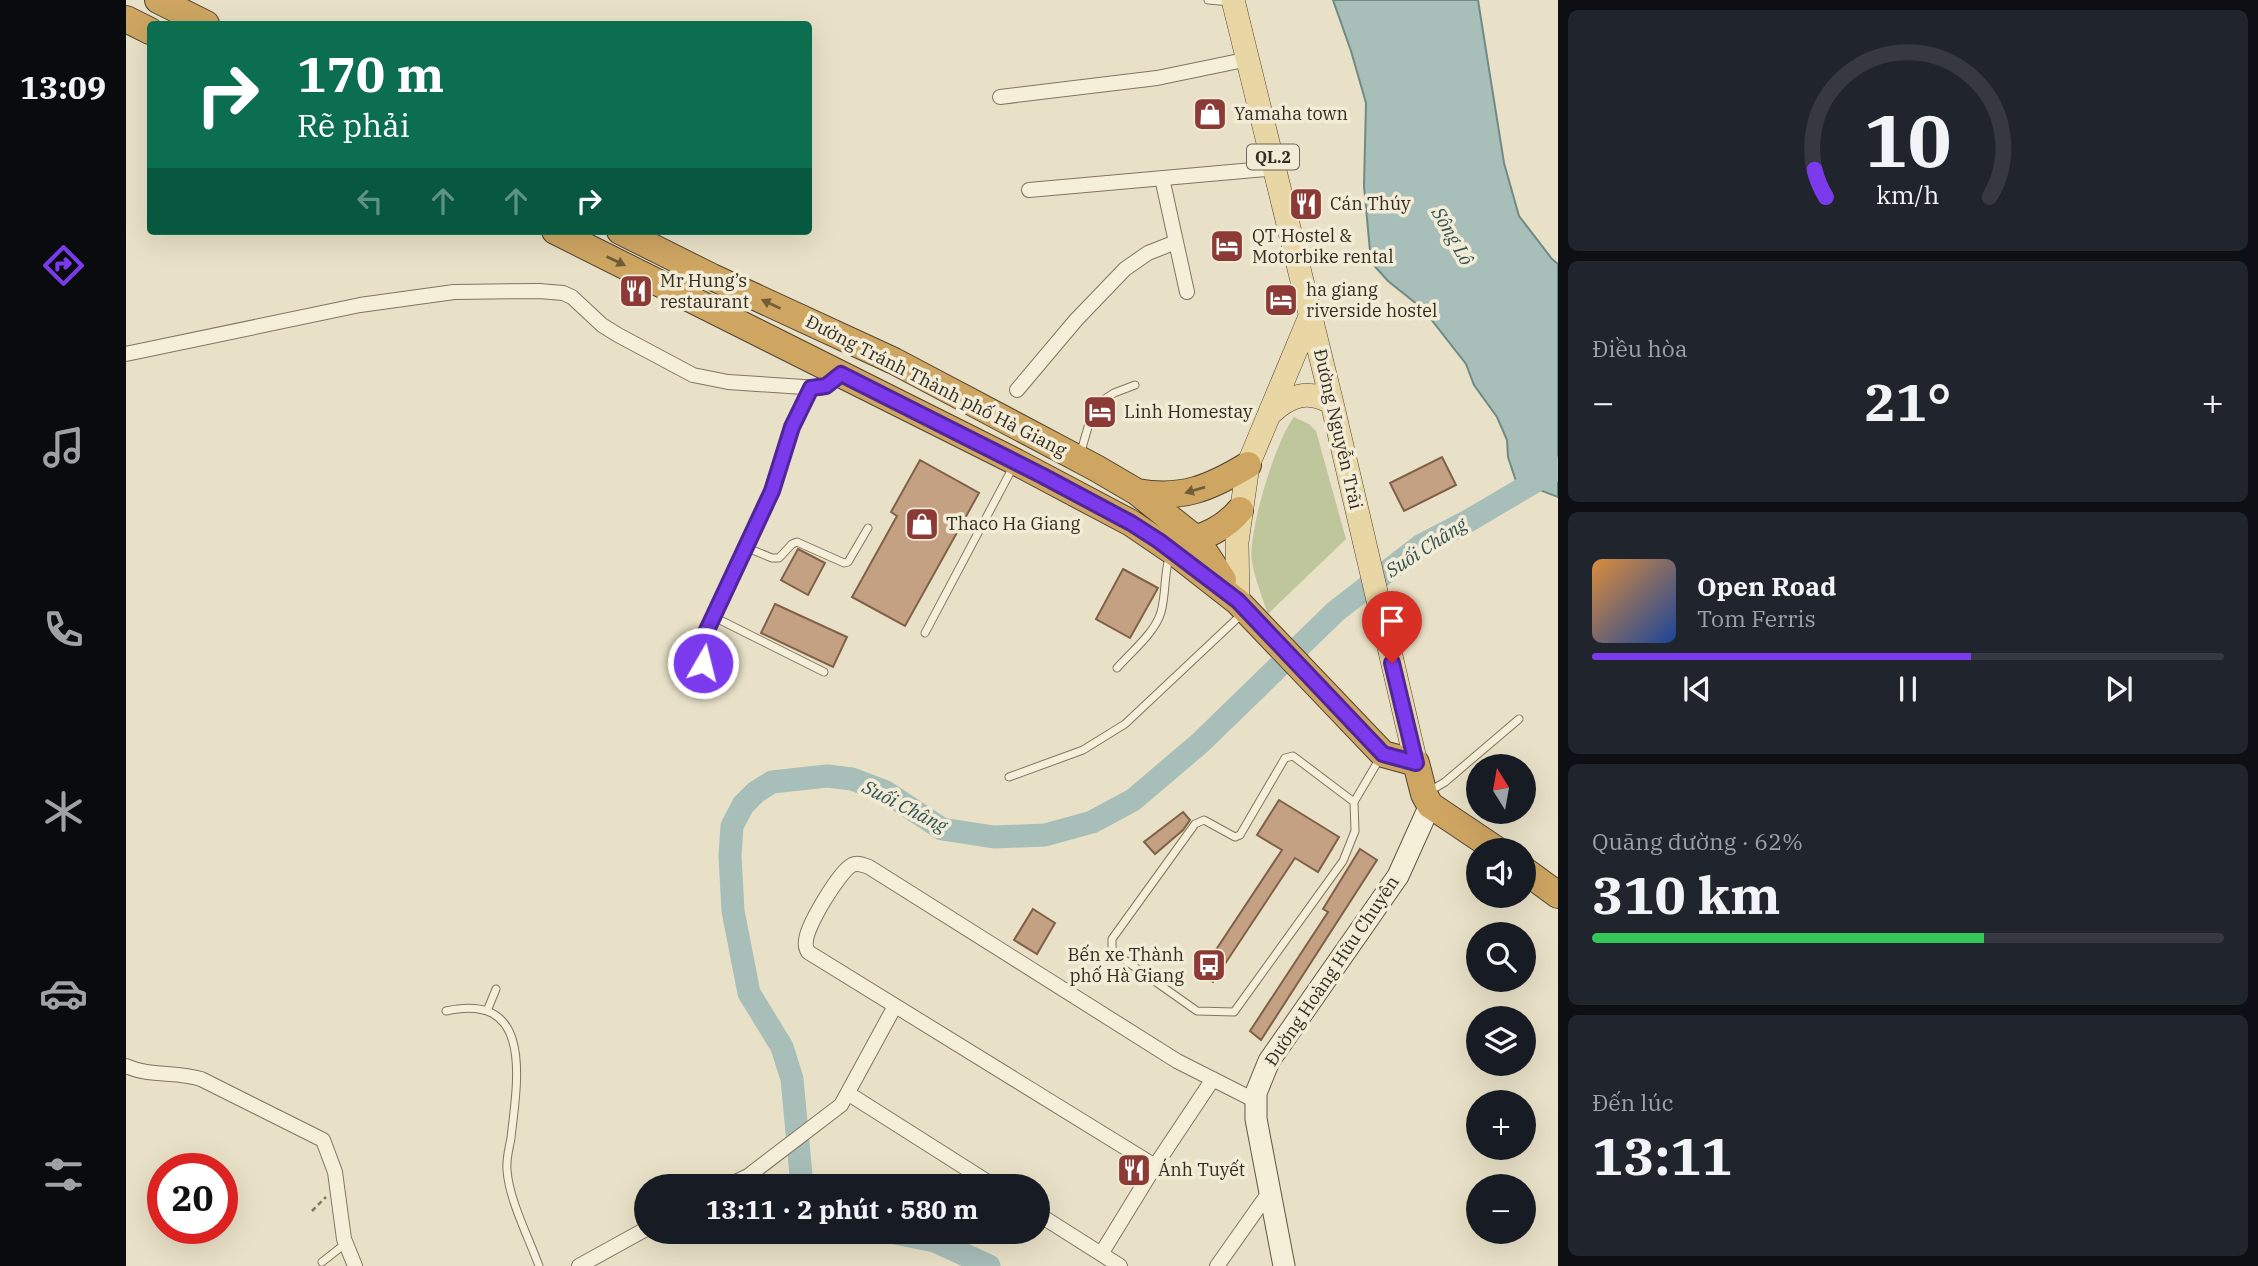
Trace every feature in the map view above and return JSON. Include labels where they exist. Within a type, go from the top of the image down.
[{"type":"highway","points":[[158,0],[192,21]]},
{"type":"highway","points":[[126,19],[147,30]]},
{"type":"highway","name":"Đường Tránh Thành phố Hà Giang","points":[[563,235],[1016,462],[1131,523],[1246,609]]},
{"type":"highway","name":"Đường Tránh Thành phố Hà Giang","points":[[628,235],[894,361],[1079,458],[1137,492],[1196,539],[1246,609]]},
{"type":"highway","points":[[841,374],[859,345]]},
{"type":"highway","points":[[1137,492],[1159,496],[1190,493],[1248,465]]},
{"type":"highway","points":[[1165,546],[1196,539],[1220,528],[1240,510]]},
{"type":"highway","points":[[1246,609],[1383,754],[1416,763]]},
{"type":"highway","name":"QL.2","points":[[1416,763],[1427,799]]},
{"type":"highway","points":[[1427,799],[1481,838]]},
{"type":"highway","points":[[1536,877],[1558,889]]},
{"type":"highway","points":[[1536,878],[1558,895]]},
{"type":"main road","name":"Đường Nguyễn Trãi","points":[[1234,1],[1311,314],[1416,763]]},
{"type":"main road","name":"Đường Nguyễn Trãi","points":[[1246,609],[1237,542],[1248,465],[1311,314]]},
{"type":"main road","points":[[1271,413],[1282,403],[1297,396],[1315,396],[1332,403]]},
{"type":"street","points":[[1000,97],[1157,78],[1249,59]]},
{"type":"street","points":[[1029,190],[1276,168]]},
{"type":"street","points":[[1162,178],[1187,292]]},
{"type":"street","points":[[1017,390],[1076,320],[1125,270],[1148,253],[1176,242]]},
{"type":"street","points":[[126,354],[387,302],[454,292],[539,291],[563,293],[572,297],[602,325],[693,375],[728,382],[811,388],[826,386],[841,374]]},
{"type":"street","name":"Đường Hoàng Hữu Chuyên","points":[[1284,1266],[1256,1119],[1256,1101],[1261,1077],[1269,1060],[1398,876],[1427,799]]},
{"type":"street","points":[[1155,1166],[806,949],[808,931],[836,880],[852,865],[869,867],[1177,1060],[1256,1101]]},
{"type":"street","points":[[749,1174],[842,1105],[895,1006]]},
{"type":"street","points":[[126,1066],[146,1072],[189,1075],[201,1079],[318,1136],[326,1144],[335,1172],[345,1244],[355,1266]]},
{"type":"street","points":[[1101,1254],[1213,1079]]},
{"type":"street","points":[[849,1094],[975,1174]]},
{"type":"street","points":[[1217,1266],[1270,1191]]},
{"type":"street","points":[[1050,1222],[1120,1266]]},
{"type":"street","points":[[579,1266],[634,1236]]},
{"type":"lane","points":[[1208,0],[1234,1]]},
{"type":"lane","points":[[1079,458],[1094,407],[1114,393],[1135,385]]},
{"type":"lane","points":[[708,670],[703,663],[701,643],[772,491],[792,427],[811,388]]},
{"type":"lane","points":[[925,633],[1016,462]]},
{"type":"lane","points":[[745,547],[772,558],[779,558],[797,542],[844,563],[848,562],[868,528]]},
{"type":"lane","points":[[1117,668],[1157,622],[1164,599],[1165,546]]},
{"type":"lane","points":[[1009,777],[1083,750],[1125,724],[1246,609]]},
{"type":"lane","points":[[713,617],[824,673]]},
{"type":"lane","points":[[1427,799],[1519,719]]},
{"type":"lane","points":[[1354,802],[1293,756],[1285,758],[1240,835],[1235,836],[1204,820],[1195,824],[1112,939],[1112,951],[1197,1011],[1234,1012],[1343,861],[1355,831],[1354,802],[1383,754]]},
{"type":"lane","points":[[487,1011],[496,989]]},
{"type":"lane","points":[[446,1011],[471,1007],[487,1011],[503,1020],[515,1051],[517,1088],[507,1172],[539,1266]]},
{"type":"lane","points":[[322,1262],[345,1244]]},
{"type":"green space","points":[[1294,417],[1309,424],[1316,431],[1346,539],[1268,614],[1252,562],[1254,531],[1271,465]]},
{"type":"water","name":"Sông Lô","points":[[1333,0],[1478,0],[1504,163],[1519,216],[1558,264],[1558,497],[1516,481],[1508,457],[1507,440],[1497,417],[1474,385],[1466,364],[1423,309],[1388,281],[1371,262],[1364,186],[1366,103]]},
{"type":"building","points":[[1442,457],[1456,485],[1404,511],[1390,483]]},
{"type":"building","points":[[920,460],[979,493],[905,626],[852,597],[897,516],[891,512]]},
{"type":"building","points":[[798,549],[825,563],[808,595],[781,580]]},
{"type":"building","points":[[1123,569],[1158,588],[1130,638],[1096,619]]},
{"type":"building","points":[[775,604],[847,637],[833,667],[761,633]]},
{"type":"building","points":[[1279,800],[1339,837],[1318,872],[1295,858],[1213,982],[1200,974],[1282,850],[1257,835]]},
{"type":"building","points":[[1183,812],[1190,820],[1183,830],[1155,854],[1144,842]]},
{"type":"building","points":[[1360,849],[1377,860],[1261,1040],[1250,1031],[1328,912],[1323,909]]},
{"type":"building","points":[[1033,909],[1055,923],[1037,954],[1014,940]]},
{"type":"waterway","name":"Suối Châng","points":[[801,1174],[792,1079],[782,1047],[749,993],[733,911],[730,856],[732,826],[743,805],[756,792],[772,782],[827,776],[852,779],[886,792],[942,829],[994,837],[1045,835],[1092,822],[1133,800],[1200,743],[1336,611],[1420,546],[1558,468]]},
{"type":"waterway","name":"Suối Châng","points":[[941,1244],[989,1266]]},
{"type":"place","name":"Yamaha town","points":[[1210,114]]},
{"type":"place","name":"Cán Thúy","points":[[1306,204]]},
{"type":"place","name":"QT Hostel & Motorbike rental","points":[[1227,246]]},
{"type":"place","name":"Mr Hung’s restaurant","points":[[636,291]]},
{"type":"place","name":"ha giang riverside hostel","points":[[1281,300]]},
{"type":"place","name":"Linh Homestay","points":[[1100,412]]},
{"type":"place","name":"Thaco Ha Giang","points":[[922,524]]},
{"type":"place","name":"Bến xe Thành phố Hà Giang","points":[[1209,965]]},
{"type":"place","name":"Ánh Tuyết","points":[[1134,1170]]},
{"type":"route","points":[[703,663],[701,643],[772,491],[802,404],[811,388],[826,386],[841,374],[1043,476],[1159,541],[1238,601],[1383,754],[1416,763],[1392,663]]}]
